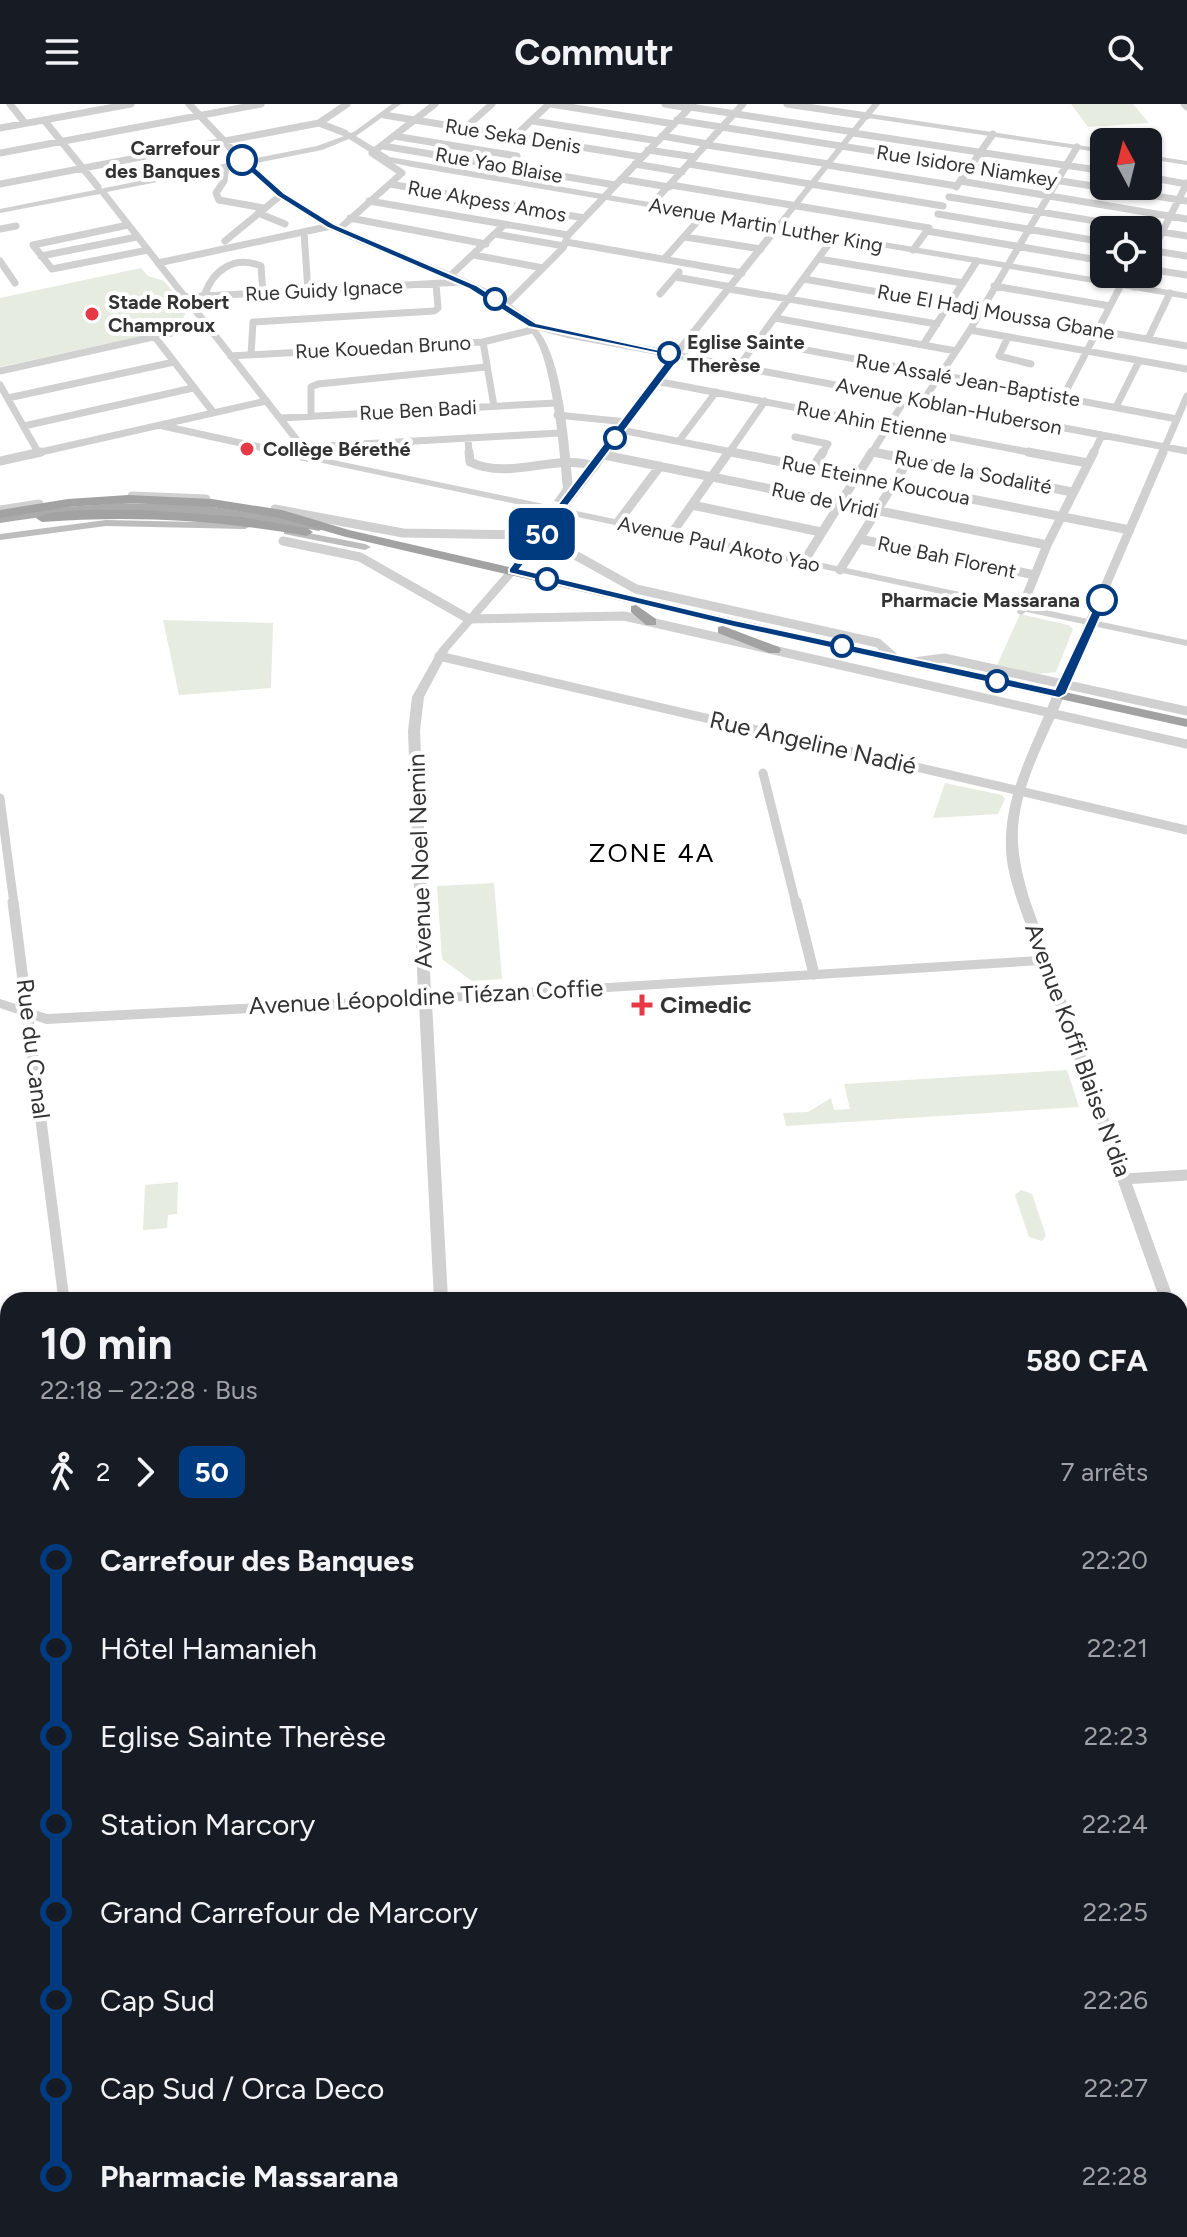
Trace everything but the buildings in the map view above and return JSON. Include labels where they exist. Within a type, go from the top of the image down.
[{"type":"highway","points":[[0,518],[68,503],[128,499],[278,512],[502,578],[914,662],[1187,732]]},
{"type":"highway","points":[[57,517],[123,513],[201,516],[274,525],[636,609],[728,625],[1058,698],[1187,723]]},
{"type":"highway","points":[[709,605],[728,625],[774,650]]},
{"type":"highway","points":[[636,609],[651,622]]},
{"type":"highway","points":[[728,625],[768,618]]},
{"type":"main road","points":[[0,518],[99,506],[147,505],[234,513],[346,533]]},
{"type":"main road","points":[[0,518],[57,517]]},
{"type":"main road","points":[[0,537],[131,522],[238,525],[287,537],[365,547]]},
{"type":"street","points":[[10,104],[25,123]]},
{"type":"street","points":[[0,128],[44,120],[59,113],[131,104]]},
{"type":"street","points":[[189,104],[244,162],[281,195],[334,228],[462,282],[508,308],[532,330],[546,356],[566,464],[568,488],[557,509]]},
{"type":"street","points":[[0,153],[258,104]]},
{"type":"street","points":[[0,184],[319,123],[347,104]]},
{"type":"street","points":[[348,135],[388,104]]},
{"type":"street","points":[[100,189],[226,167],[348,135],[397,104]]},
{"type":"street","points":[[158,263],[334,228],[350,218],[402,172],[373,155],[374,151],[435,104]]},
{"type":"street","points":[[465,128],[492,104]]},
{"type":"street","points":[[515,136],[550,104]]},
{"type":"street","name":"Rue Isidore Niamkey","points":[[550,104],[1183,200]]},
{"type":"street","points":[[665,104],[1090,169]]},
{"type":"street","points":[[651,205],[743,104]]},
{"type":"street","points":[[787,104],[1090,149]]},
{"type":"street","points":[[557,509],[604,455],[656,381],[876,104]]},
{"type":"street","points":[[508,308],[584,218],[691,106]]},
{"type":"street","name":"Rue Seka Denis","points":[[384,115],[642,157]]},
{"type":"street","points":[[44,120],[311,458]]},
{"type":"street","points":[[533,121],[707,144],[1187,219]]},
{"type":"street","points":[[319,123],[348,135]]},
{"type":"street","points":[[913,250],[993,134]]},
{"type":"street","name":"Avenue Martin Luther King","points":[[348,135],[396,162],[1090,280]]},
{"type":"street","points":[[394,136],[517,156]]},
{"type":"street","points":[[507,167],[534,140]]},
{"type":"street","name":"Rue Yao Blaise","points":[[383,146],[615,185]]},
{"type":"street","points":[[923,401],[970,330],[1016,246],[1077,147]]},
{"type":"street","points":[[648,150],[695,157]]},
{"type":"street","points":[[446,171],[459,159]]},
{"type":"street","points":[[1162,159],[1187,163]]},
{"type":"street","points":[[0,208],[244,162]]},
{"type":"street","points":[[635,164],[682,172]]},
{"type":"street","points":[[689,164],[943,206]]},
{"type":"street","points":[[226,167],[223,185],[216,193],[219,200],[261,211],[285,224]]},
{"type":"street","points":[[621,179],[796,206],[1090,259]]},
{"type":"street","points":[[1162,180],[1187,184],[1183,200],[1162,232],[1187,236]]},
{"type":"street","name":"Rue Akpess Amos","points":[[390,184],[584,218]]},
{"type":"street","points":[[225,241],[281,195]]},
{"type":"street","points":[[949,197],[1090,220]]},
{"type":"street","points":[[369,201],[504,225],[566,241]]},
{"type":"street","points":[[1156,214],[1161,203]]},
{"type":"street","points":[[665,258],[704,214]]},
{"type":"street","points":[[938,214],[1090,240]]},
{"type":"street","points":[[350,218],[486,244]]},
{"type":"street","points":[[128,225],[35,243],[52,269],[148,250]]},
{"type":"street","points":[[450,276],[504,225]]},
{"type":"street","points":[[0,229],[16,226]]},
{"type":"street","points":[[304,232],[308,291]]},
{"type":"street","points":[[495,234],[566,241],[742,273]]},
{"type":"street","points":[[41,256],[137,237]]},
{"type":"street","points":[[685,237],[761,249]]},
{"type":"street","points":[[739,366],[834,237]]},
{"type":"street","points":[[1162,252],[1187,256]]},
{"type":"street","points":[[474,255],[543,268]]},
{"type":"street","points":[[819,259],[963,283]]},
{"type":"street","points":[[0,261],[15,283]]},
{"type":"street","points":[[923,345],[977,261]]},
{"type":"street","points":[[204,296],[208,283],[217,273],[237,262],[261,266],[263,293]]},
{"type":"street","points":[[660,294],[686,262]]},
{"type":"street","points":[[1162,271],[1187,275]]},
{"type":"street","points":[[676,277],[937,324]]},
{"type":"street","name":"Rue El Hadj Moussa Gbane","points":[[804,279],[1187,346]]},
{"type":"street","name":"Rue Guidy Ignace","points":[[185,297],[462,282]]},
{"type":"street","points":[[251,355],[253,322],[434,311],[438,308],[436,284]]},
{"type":"street","points":[[994,286],[1110,306]]},
{"type":"street","points":[[1063,397],[1119,288]]},
{"type":"street","name":"Avenue Martin Luther King","points":[[1140,288],[1187,296]]},
{"type":"street","points":[[1148,339],[1170,293]]},
{"type":"street","name":"Avenue Koblan-Huberson","points":[[508,308],[533,325],[570,335],[1187,451]]},
{"type":"street","points":[[775,318],[956,351]]},
{"type":"street","points":[[0,371],[207,325]]},
{"type":"street","name":"Rue Kouedan Bruno","points":[[231,356],[483,342],[532,330]]},
{"type":"street","points":[[970,330],[1187,369]]},
{"type":"street","points":[[546,356],[551,339],[570,335]]},
{"type":"street","points":[[155,337],[213,412]]},
{"type":"street","points":[[1008,337],[999,356],[1031,364]]},
{"type":"street","name":"Rue Assalé Jean-Baptiste","points":[[758,341],[1187,422]]},
{"type":"street","points":[[483,342],[494,406]]},
{"type":"street","points":[[1116,407],[1139,361]]},
{"type":"street","points":[[8,398],[174,362]]},
{"type":"street","points":[[311,416],[311,387],[318,384],[486,367]]},
{"type":"street","name":"Rue Ahin Etienne","points":[[656,381],[1088,463]]},
{"type":"street","points":[[0,385],[38,452]]},
{"type":"street","points":[[24,426],[193,388]]},
{"type":"street","points":[[679,441],[716,392]]},
{"type":"street","points":[[1058,698],[1187,396]]},
{"type":"street","points":[[803,563],[906,398]]},
{"type":"street","points":[[0,461],[266,401]]},
{"type":"street","points":[[672,533],[765,401]]},
{"type":"street","name":"Rue Ben Badi","points":[[281,418],[555,403]]},
{"type":"street","name":"Rue Eteinne Koucoua","points":[[557,415],[1130,530]]},
{"type":"street","name":"Avenue Paul Akoto Yao","points":[[157,425],[1187,643]]},
{"type":"street","points":[[271,449],[560,433]]},
{"type":"street","points":[[1021,610],[1047,545],[1102,435]]},
{"type":"street","points":[[795,437],[828,444],[813,467]]},
{"type":"street","points":[[468,438],[473,465],[492,469],[579,461],[595,466]]},
{"type":"street","name":"Rue de la Sodalité","points":[[873,452],[1072,492]]},
{"type":"street","name":"Rue de Vridi","points":[[604,455],[1047,545]]},
{"type":"street","points":[[840,570],[909,459]]},
{"type":"street","points":[[618,522],[660,466]]},
{"type":"street","points":[[0,518],[66,500],[130,496],[212,500],[384,531],[536,535],[636,589],[878,643],[895,658]]},
{"type":"street","points":[[692,505],[821,532]]},
{"type":"street","name":"Avenue Noel Nemin","points":[[441,1292],[414,731],[418,697],[439,656],[557,509]]},
{"type":"street","points":[[287,537],[360,557],[469,619],[610,615],[774,650],[1058,698],[1187,711]]},
{"type":"street","name":"Rue Bah Florent","points":[[859,539],[1035,575]]},
{"type":"street","name":"Rue Angeline Nadié","points":[[439,656],[1187,830]]},
{"type":"street","points":[[1058,698],[1187,744]]},
{"type":"street","name":"Avenue Koffi Blaise N'dia","points":[[1058,698],[1042,739],[1042,750],[1020,793],[1010,826],[1014,874],[1164,1292]]},
{"type":"street","points":[[763,773],[814,974]]},
{"type":"street","name":"Rue du Canal","points":[[0,798],[63,1292]]},
{"type":"street","name":"Avenue Léopoldine Tiézan Coffie","points":[[0,1003],[46,1019],[1046,960]]},
{"type":"street","points":[[1124,1179],[1187,1175]]},
{"type":"shaded area","points":[[1071,104],[1133,104],[1149,123],[1088,127]]},
{"type":"shaded area","name":"Stade Robert Champroux","points":[[141,268],[148,276],[164,281],[187,309],[183,319],[188,326],[0,367],[0,298]]},
{"type":"shaded area","points":[[1020,614],[1068,625],[1073,629],[1056,672],[1038,674],[997,665]]},
{"type":"shaded area","points":[[163,620],[273,623],[271,688],[179,695]]},
{"type":"shaded area","points":[[945,783],[1002,795],[1005,799],[998,814],[933,818]]},
{"type":"shaded area","points":[[494,883],[502,979],[472,981],[442,959],[437,886]]},
{"type":"shaded area","points":[[1067,1070],[1079,1107],[786,1126],[783,1113],[808,1112],[831,1098],[834,1110],[850,1109],[844,1084]]},
{"type":"shaded area","points":[[178,1182],[177,1214],[168,1215],[167,1228],[143,1230],[145,1185]]},
{"type":"shaded area","points":[[1021,1190],[1032,1194],[1046,1236],[1042,1241],[1029,1237],[1015,1195]]},
{"type":"bus line","name":"50","points":[[242,160],[281,195],[331,226],[493,297],[533,325],[677,355],[513,571],[1059,694],[1102,600]]},
{"type":"place","name":"Carrefour des Banques","points":[[242,160]]},
{"type":"place","name":"Stade Robert Champroux","points":[[92,314]]},
{"type":"place","name":"Eglise Sainte Therèse","points":[[669,353]]},
{"type":"place","name":"Collège Bérethé","points":[[247,449]]},
{"type":"place","name":"Pharmacie Massarana","points":[[1102,600]]},
{"type":"place","name":"Cimedic","points":[[642,1005]]},
{"type":"district","name":"ZONE 4A","points":[[652,853]]}]
